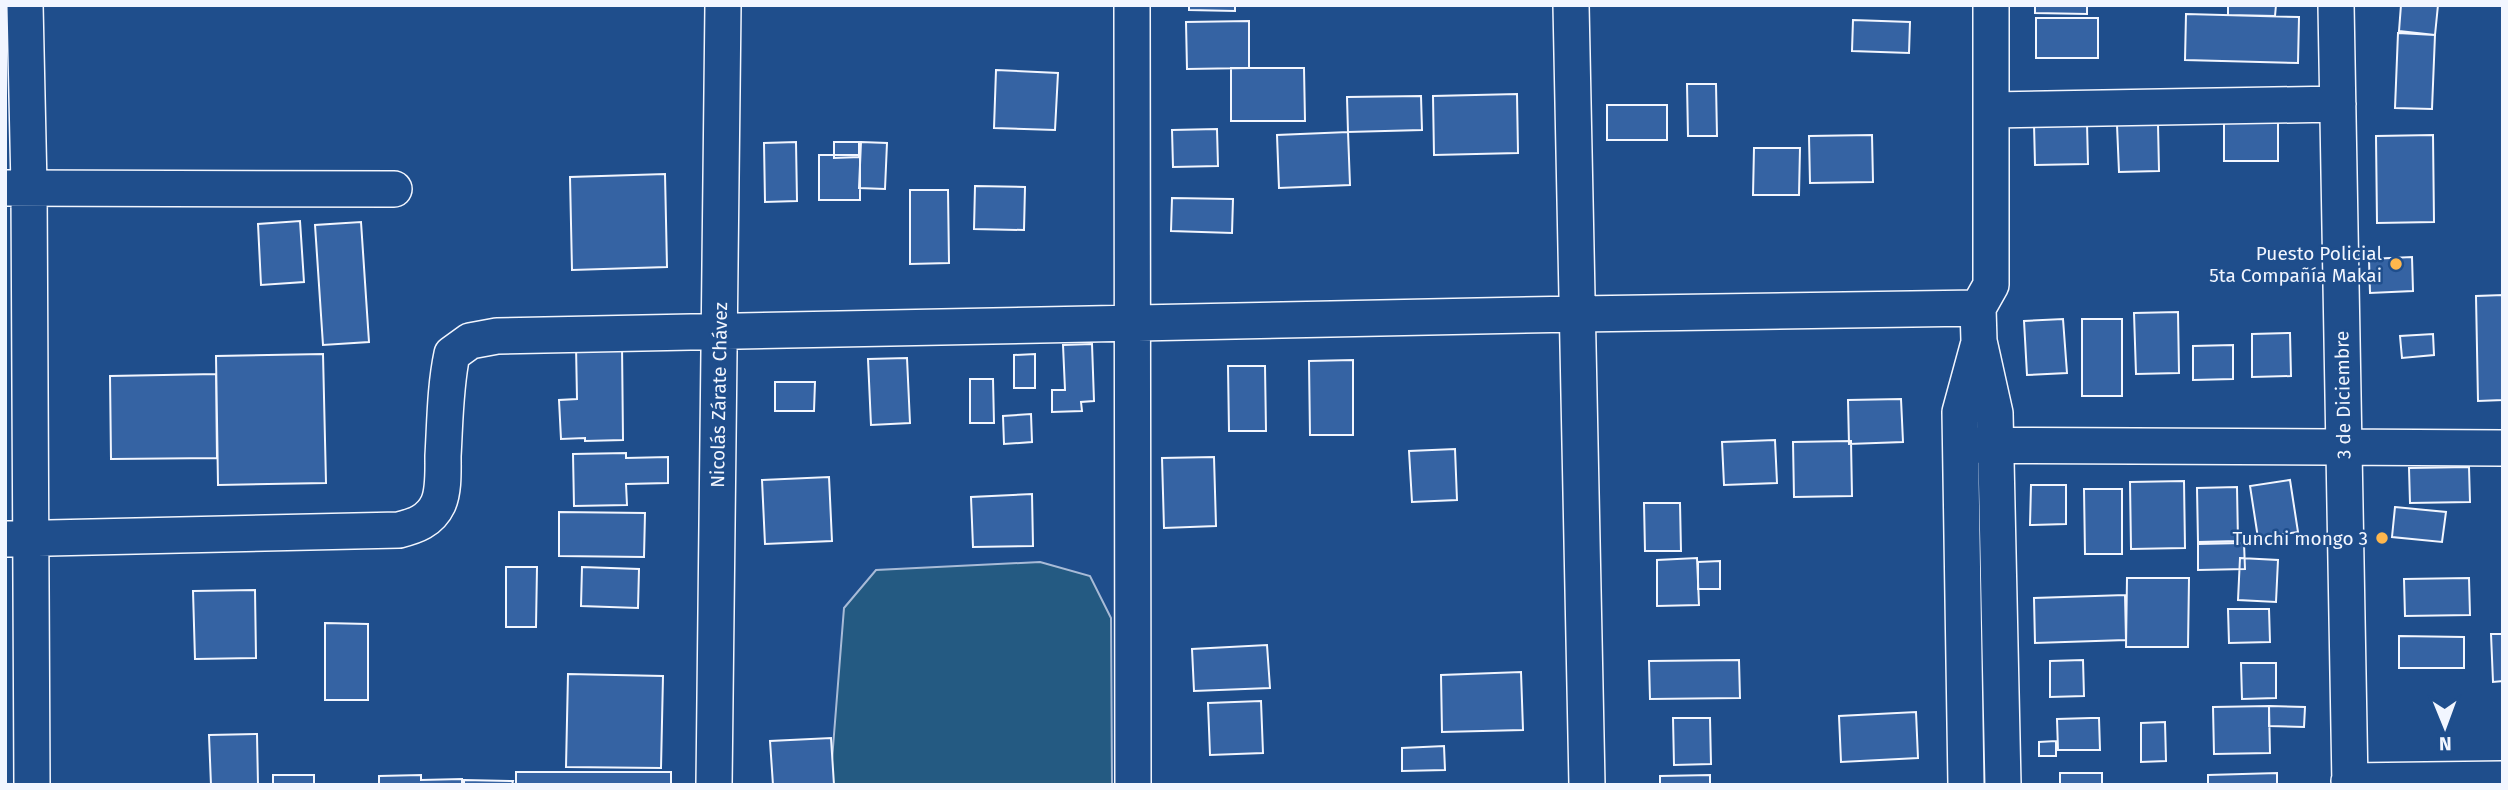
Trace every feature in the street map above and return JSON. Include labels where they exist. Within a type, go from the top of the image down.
[{"type":"street","points":[[25,5],[17,188],[18,539],[32,785]]},
{"type":"street","name":"Nicolás Zárate Chávez","points":[[714,785],[723,5]]},
{"type":"street","points":[[1132,5],[1133,785]]},
{"type":"street","points":[[1571,5],[1587,785]]},
{"type":"street","points":[[1966,785],[1960,412],[1978,325],[1992,285],[1991,5]]},
{"type":"street","name":"3 de Diciembre","points":[[2336,5],[2349,783]]},
{"type":"street","points":[[1992,110],[2338,104]]},
{"type":"street","points":[[17,188],[394,189]]},
{"type":"street","points":[[18,539],[398,530],[414,526],[428,518],[439,503],[447,375],[452,354],[470,341],[497,336],[1578,314],[1978,325]]},
{"type":"street","points":[[1978,325],[1995,413],[2003,785]]},
{"type":"street","points":[[1961,444],[2503,448]]},
{"type":"street","points":[[2349,783],[2503,779]]},
{"type":"shaded area","points":[[1040,562],[1090,576],[1111,618],[1112,785],[830,785],[844,608],[876,570]]},
{"type":"building","points":[[1189,5],[1235,5],[1235,11],[1189,10]]},
{"type":"building","points":[[2035,5],[2087,5],[2087,14],[2035,13]]},
{"type":"building","points":[[2228,5],[2276,5],[2275,16],[2228,15]]},
{"type":"building","points":[[2401,5],[2438,5],[2435,35],[2399,31]]},
{"type":"building","points":[[2186,14],[2299,17],[2298,63],[2185,60]]},
{"type":"building","points":[[2036,18],[2098,18],[2098,58],[2036,58]]},
{"type":"building","points":[[1853,20],[1910,22],[1909,53],[1852,51]]},
{"type":"building","points":[[1249,21],[1249,68],[1187,69],[1186,22]]},
{"type":"building","points":[[2398,33],[2435,35],[2432,109],[2395,108]]},
{"type":"building","points":[[1231,68],[1304,68],[1305,121],[1231,121]]},
{"type":"building","points":[[996,70],[1058,73],[1055,130],[994,128]]},
{"type":"building","points":[[1687,84],[1716,84],[1717,136],[1688,136]]},
{"type":"building","points":[[1517,94],[1518,153],[1434,155],[1433,96]]},
{"type":"building","points":[[1421,96],[1422,130],[1348,132],[1347,97]]},
{"type":"building","points":[[1607,105],[1667,105],[1667,140],[1607,140]]},
{"type":"building","points":[[2224,122],[2278,122],[2278,161],[2224,161]]},
{"type":"building","points":[[2087,123],[2088,164],[2035,165],[2034,124]]},
{"type":"building","points":[[2158,124],[2159,171],[2119,172],[2117,125]]},
{"type":"building","points":[[1217,129],[1218,166],[1173,167],[1172,130]]},
{"type":"building","points":[[1348,132],[1350,185],[1279,188],[1277,135]]},
{"type":"building","points":[[1872,135],[1873,182],[1810,183],[1809,136]]},
{"type":"building","points":[[2433,135],[2434,222],[2377,223],[2376,136]]},
{"type":"building","points":[[796,142],[797,201],[765,202],[764,143]]},
{"type":"building","points":[[834,142],[859,142],[859,157],[834,158]]},
{"type":"building","points":[[861,142],[887,143],[885,189],[859,188]]},
{"type":"building","points":[[1754,148],[1800,148],[1799,195],[1753,195]]},
{"type":"building","points":[[819,155],[860,155],[860,200],[819,200]]},
{"type":"building","points":[[665,174],[667,267],[572,270],[570,177]]},
{"type":"building","points":[[975,186],[1025,187],[1024,230],[974,229]]},
{"type":"building","points":[[910,190],[948,190],[949,263],[910,264]]},
{"type":"building","points":[[1172,198],[1233,199],[1232,233],[1171,231]]},
{"type":"building","points":[[300,221],[304,282],[261,285],[258,224]]},
{"type":"building","points":[[361,222],[369,342],[323,345],[315,225]]},
{"type":"building","points":[[2412,257],[2413,291],[2370,293],[2369,259]]},
{"type":"building","points":[[2503,295],[2503,400],[2478,401],[2476,296]]},
{"type":"building","points":[[2178,312],[2179,373],[2136,374],[2134,313]]},
{"type":"building","points":[[2063,319],[2067,373],[2027,375],[2024,321]]},
{"type":"building","points":[[2082,319],[2122,319],[2122,396],[2082,396]]},
{"type":"building","points":[[2290,333],[2291,376],[2252,377],[2252,334]]},
{"type":"building","points":[[2433,334],[2434,355],[2402,358],[2400,336]]},
{"type":"building","points":[[1092,344],[1094,401],[1081,402],[1082,411],[1052,412],[1052,390],[1065,390],[1063,345]]},
{"type":"building","points":[[576,345],[622,345],[623,440],[561,439],[559,400],[577,399]]},
{"type":"building","points":[[2233,345],[2233,379],[2193,380],[2193,346]]},
{"type":"building","points":[[323,354],[326,483],[218,485],[216,356]]},
{"type":"building","points":[[1035,354],[1035,388],[1014,388],[1014,355]]},
{"type":"building","points":[[907,358],[910,423],[871,425],[868,359]]},
{"type":"building","points":[[1353,360],[1353,435],[1310,435],[1309,361]]},
{"type":"building","points":[[1228,366],[1265,366],[1266,431],[1229,431]]},
{"type":"building","points":[[216,374],[217,458],[111,459],[110,376]]},
{"type":"building","points":[[970,379],[993,379],[994,423],[970,423]]},
{"type":"building","points":[[775,382],[815,382],[814,411],[775,411]]},
{"type":"building","points":[[1901,399],[1903,442],[1849,444],[1848,400]]},
{"type":"building","points":[[1031,414],[1032,442],[1004,444],[1003,416]]},
{"type":"building","points":[[1775,440],[1777,483],[1724,485],[1722,442]]},
{"type":"building","points":[[1851,441],[1852,496],[1794,497],[1793,442]]},
{"type":"building","points":[[1455,449],[1457,500],[1412,502],[1409,451]]},
{"type":"building","points":[[626,453],[626,458],[668,457],[668,483],[626,484],[627,505],[574,506],[573,454]]},
{"type":"building","points":[[1214,457],[1216,526],[1164,528],[1162,458]]},
{"type":"building","points":[[2469,467],[2470,502],[2410,503],[2409,468]]},
{"type":"building","points":[[829,477],[832,541],[765,544],[762,480]]},
{"type":"building","points":[[2290,480],[2298,532],[2258,538],[2250,486]]},
{"type":"building","points":[[2184,481],[2185,548],[2131,549],[2130,482]]},
{"type":"building","points":[[2031,485],[2066,485],[2066,524],[2030,525]]},
{"type":"building","points":[[2237,487],[2238,541],[2198,542],[2197,488]]},
{"type":"building","points":[[2084,489],[2122,489],[2122,554],[2085,554]]},
{"type":"building","points":[[1032,494],[1033,546],[973,547],[971,497]]},
{"type":"building","points":[[1644,503],[1680,503],[1681,551],[1645,551]]},
{"type":"building","points":[[2395,507],[2446,512],[2442,542],[2392,537]]},
{"type":"building","points":[[559,512],[645,513],[644,557],[559,556]]},
{"type":"building","points":[[2244,543],[2245,569],[2198,570],[2198,544]]},
{"type":"building","points":[[1697,558],[1699,605],[1657,606],[1657,560]]},
{"type":"building","points":[[2240,558],[2278,560],[2276,602],[2238,600]]},
{"type":"building","points":[[1720,561],[1720,589],[1698,589],[1698,562]]},
{"type":"building","points":[[506,567],[537,567],[536,627],[506,627]]},
{"type":"building","points":[[582,567],[639,569],[638,608],[581,606]]},
{"type":"building","points":[[2127,578],[2189,578],[2188,647],[2126,647]]},
{"type":"building","points":[[2469,578],[2470,615],[2405,616],[2404,579]]},
{"type":"building","points":[[255,590],[256,658],[195,659],[193,591]]},
{"type":"building","points":[[2125,595],[2126,640],[2035,643],[2034,598]]},
{"type":"building","points":[[2228,609],[2269,609],[2270,642],[2229,643]]},
{"type":"building","points":[[325,623],[368,624],[368,700],[325,700]]},
{"type":"building","points":[[2491,634],[2503,634],[2503,681],[2493,682]]},
{"type":"building","points":[[2399,636],[2464,637],[2464,668],[2399,668]]},
{"type":"building","points":[[1267,645],[1270,688],[1194,691],[1192,649]]},
{"type":"building","points":[[1739,660],[1740,698],[1650,699],[1649,661]]},
{"type":"building","points":[[2083,660],[2084,696],[2050,697],[2050,661]]},
{"type":"building","points":[[2241,663],[2276,663],[2276,698],[2242,699]]},
{"type":"building","points":[[1521,672],[1523,730],[1442,732],[1441,675]]},
{"type":"building","points":[[568,674],[663,676],[661,768],[566,767]]},
{"type":"building","points":[[1261,701],[1263,753],[1210,755],[1208,703]]},
{"type":"building","points":[[2269,706],[2305,707],[2304,727],[2269,726]]},
{"type":"building","points":[[2269,706],[2270,753],[2214,754],[2213,707]]},
{"type":"building","points":[[1916,712],[1918,758],[1841,762],[1839,716]]},
{"type":"building","points":[[1673,718],[1710,718],[1711,764],[1674,765]]},
{"type":"building","points":[[2099,718],[2100,750],[2058,750],[2057,719]]},
{"type":"building","points":[[2165,722],[2166,761],[2141,762],[2141,723]]},
{"type":"building","points":[[257,734],[258,785],[211,785],[209,735]]},
{"type":"building","points":[[831,738],[834,785],[773,785],[770,741]]},
{"type":"building","points":[[2056,741],[2056,756],[2039,756],[2039,742]]},
{"type":"building","points":[[1444,746],[1445,770],[1402,771],[1402,748]]},
{"type":"building","points":[[516,772],[671,772],[671,785],[516,785]]},
{"type":"building","points":[[2060,773],[2102,773],[2102,785],[2060,785]]},
{"type":"building","points":[[2277,773],[2277,785],[2208,785],[2208,775]]},
{"type":"building","points":[[273,775],[314,775],[314,785],[273,785]]},
{"type":"building","points":[[421,775],[421,780],[462,779],[462,785],[379,785],[379,776]]},
{"type":"building","points":[[1710,775],[1710,785],[1660,785],[1660,776]]},
{"type":"building","points":[[464,780],[513,781],[512,785],[464,785]]},
{"type":"place","name":"Puesto Policial 5ta Compañía Makai","points":[[2396,264]]},
{"type":"place","name":"Tunchi mongo 3","points":[[2382,538]]}]
